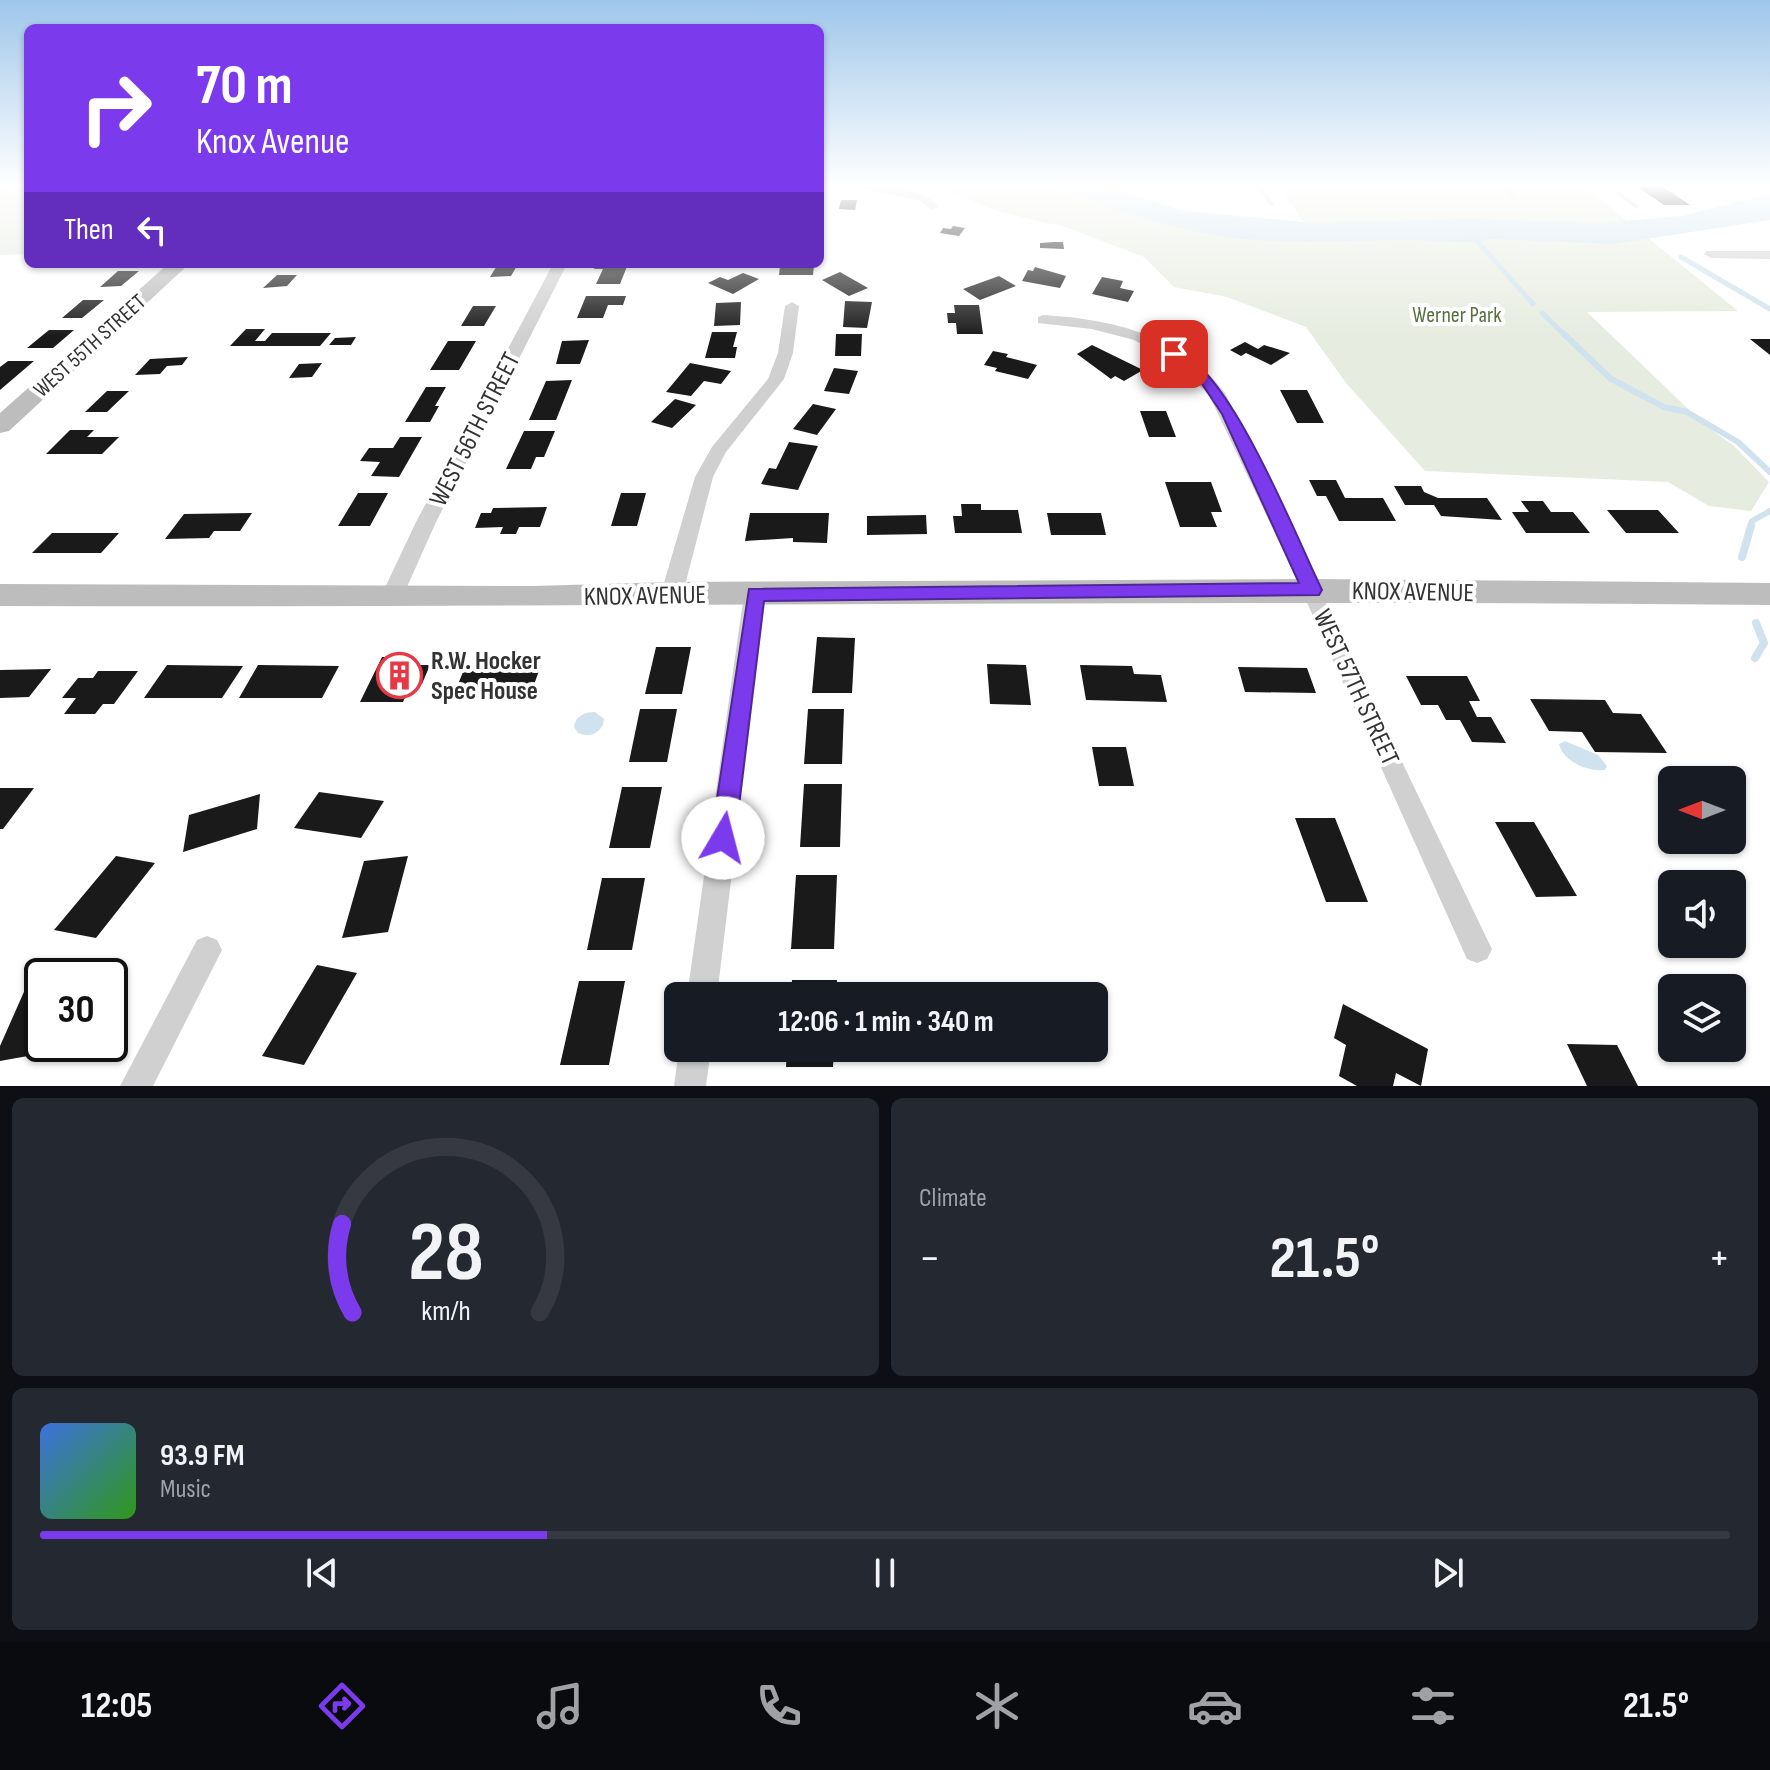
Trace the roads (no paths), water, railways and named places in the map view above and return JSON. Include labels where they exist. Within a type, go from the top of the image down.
[{"type":"street","points":[[1733,271],[1711,254],[1770,255]]},
{"type":"street","name":"WEST 55TH STREET","points":[[0,426],[175,268]]},
{"type":"street","name":"WEST 56TH STREET","points":[[392,596],[426,522],[558,268]]},
{"type":"street","points":[[672,593],[711,462],[729,435],[777,378],[785,357],[792,306]]},
{"type":"street","name":"WEST 57TH STREET","points":[[1043,320],[1073,320],[1118,328],[1174,354],[1207,381],[1230,414],[1477,949]]},
{"type":"street","name":"KNOX AVENUE","points":[[0,595],[533,597],[672,593],[1312,590],[1770,594]]},
{"type":"street","points":[[704,982],[755,594]]},
{"type":"street","points":[[136,1086],[207,950]]},
{"type":"street","points":[[690,1086],[693,1062]]},
{"type":"water","points":[[1220,236],[1667,236],[1613,244],[1491,239],[1460,242],[1310,242]]},
{"type":"water","points":[[595,712],[604,719],[601,728],[591,734],[578,733],[574,727],[578,717]]},
{"type":"water","points":[[1565,741],[1598,755],[1607,766],[1605,770],[1584,767],[1565,756],[1559,744]]},
{"type":"waterway","points":[[1472,236],[1533,304]]},
{"type":"waterway","points":[[1681,257],[1770,309]]},
{"type":"waterway","points":[[1542,313],[1566,336]]},
{"type":"waterway","points":[[1564,334],[1611,379],[1664,407],[1687,412],[1738,442],[1770,472]]},
{"type":"waterway","points":[[1750,528],[1752,521],[1770,511]]},
{"type":"waterway","points":[[1742,557],[1751,526]]},
{"type":"waterway","points":[[1755,658],[1764,643],[1756,623]]},
{"type":"place","name":"R.W. Hocker Spec House","points":[[400,675]]},
{"type":"park label","name":"Werner Park","points":[[1457,314]]}]
